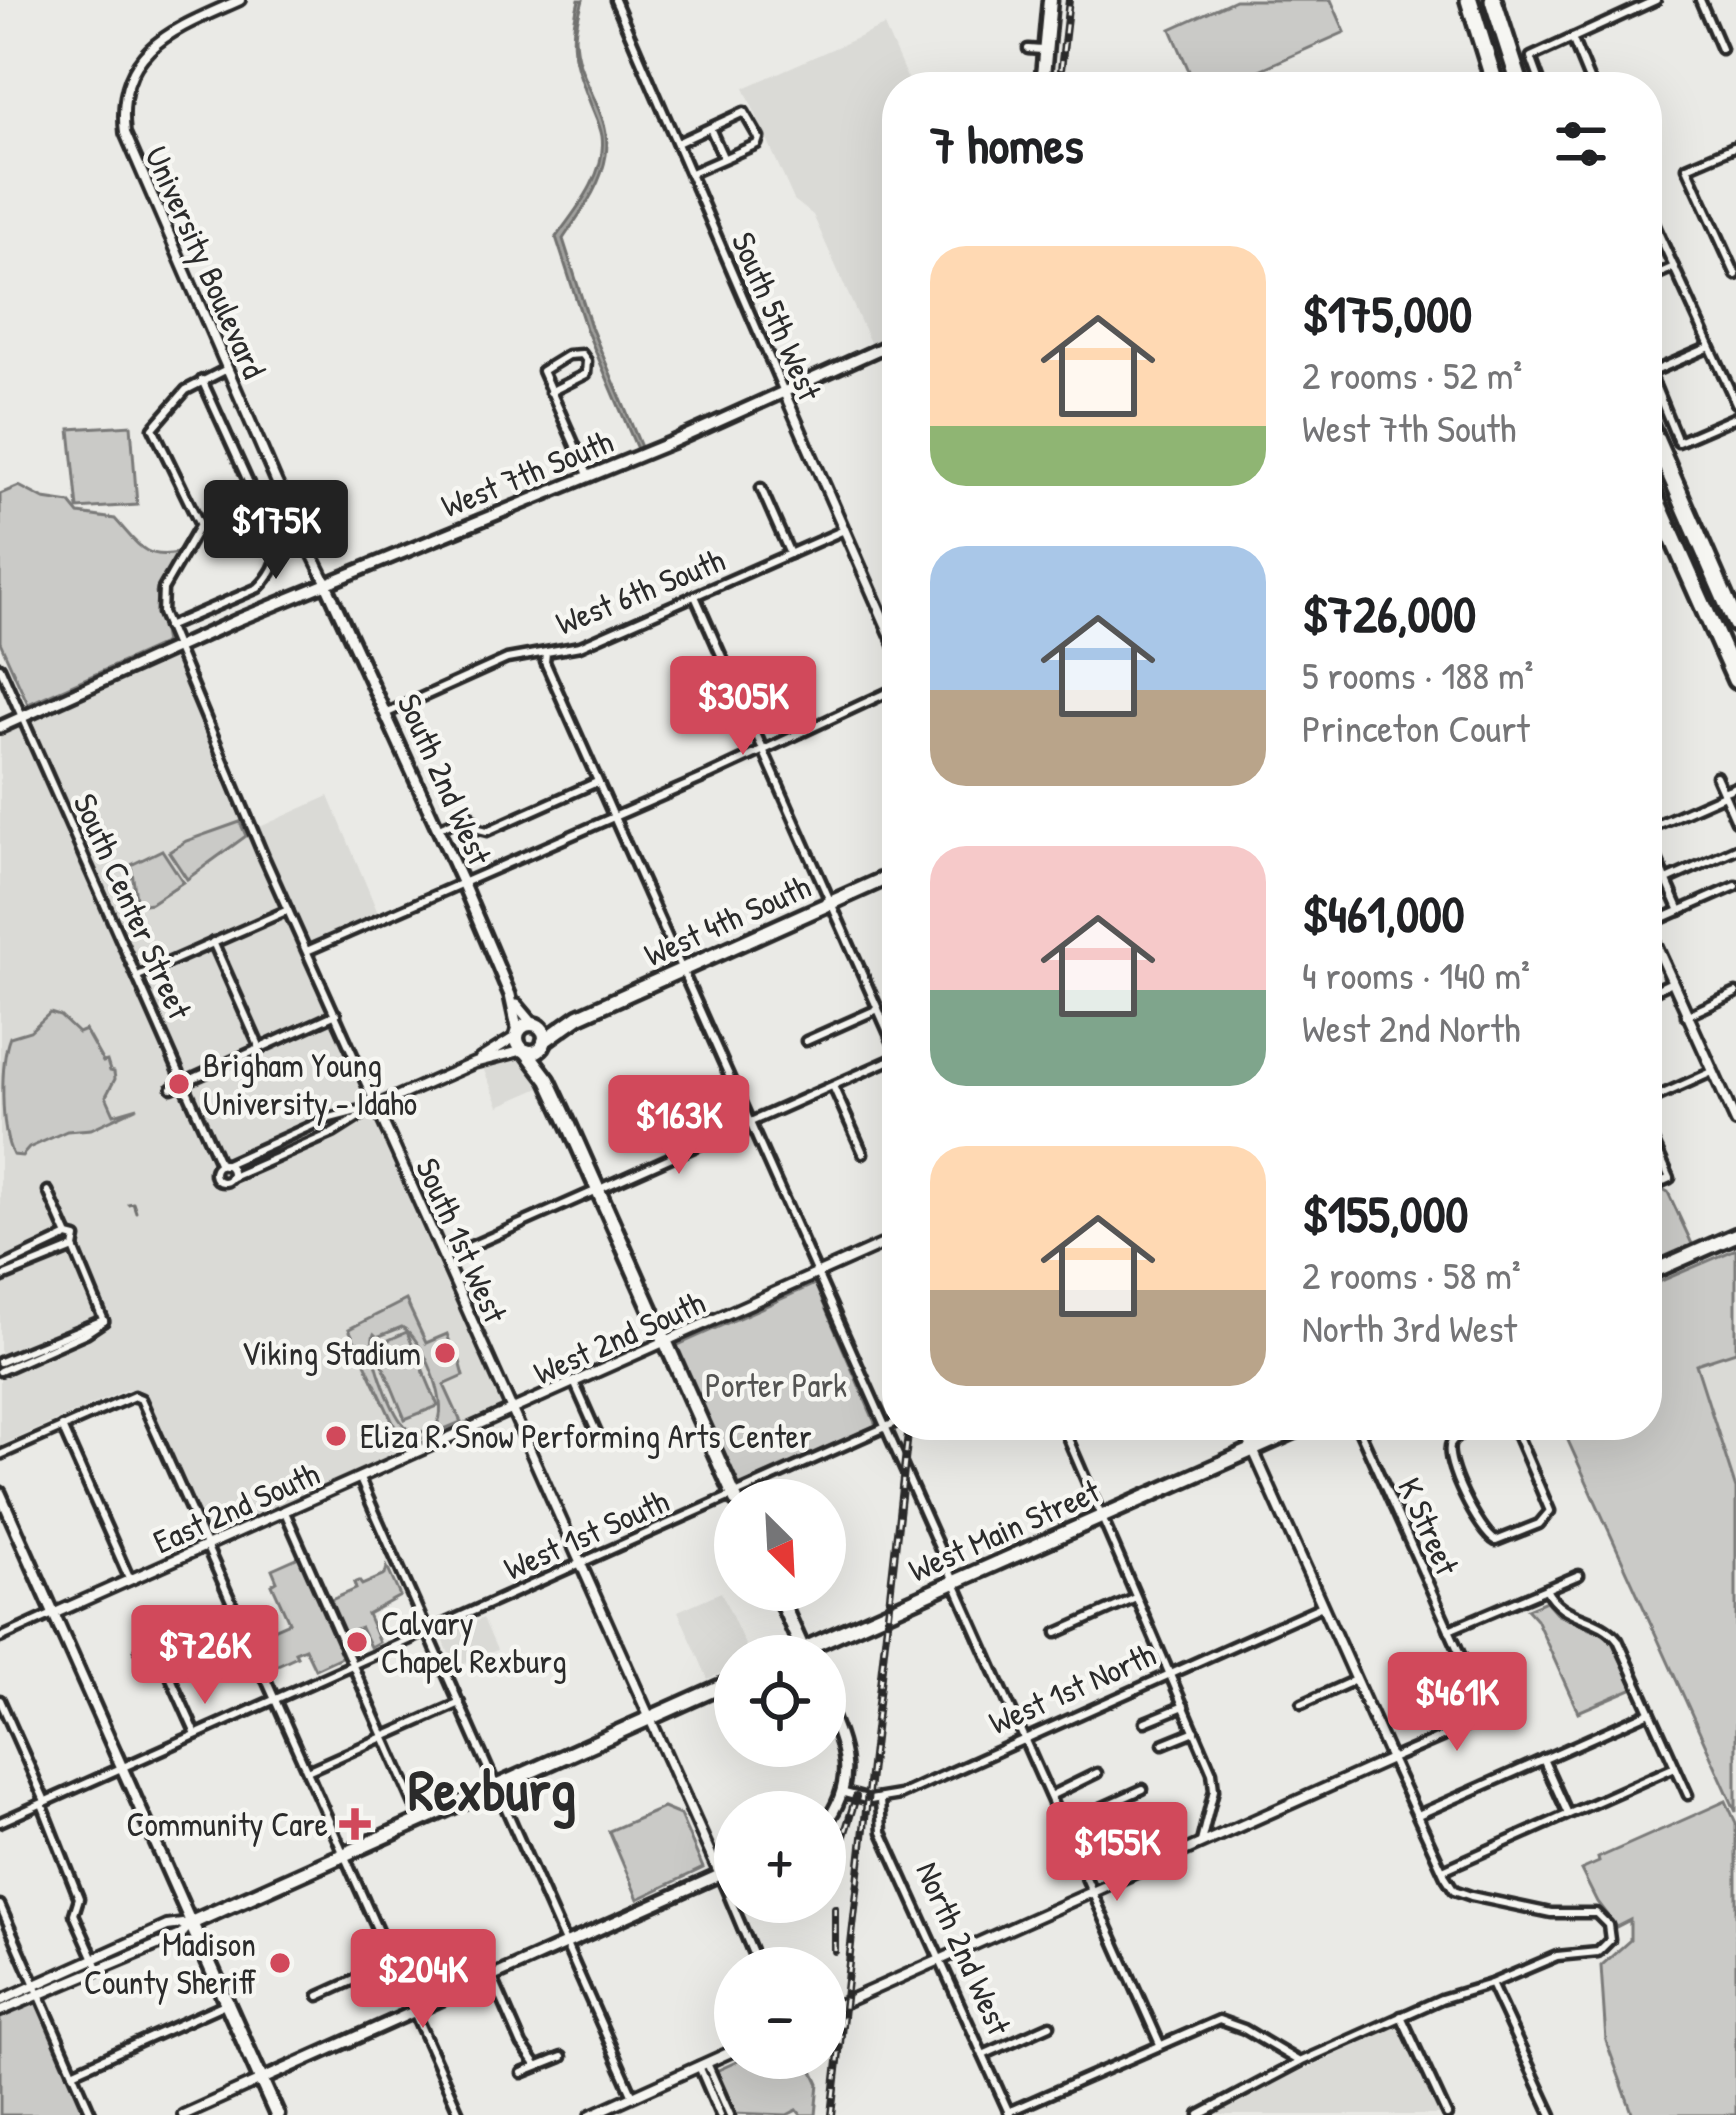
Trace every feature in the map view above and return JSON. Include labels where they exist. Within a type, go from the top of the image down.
[{"type":"highway","points":[[1468,0],[1491,72]]},
{"type":"highway","points":[[1493,0],[1516,72]]},
{"type":"highway","points":[[1662,454],[1736,624]]},
{"type":"highway","points":[[1662,514],[1736,680]]},
{"type":"main road","points":[[1044,72],[1050,0]]},
{"type":"main road","name":"West 7th South","points":[[0,727],[882,347]]},
{"type":"main road","name":"South 2nd West","points":[[328,586],[510,995],[517,1034]]},
{"type":"main road","name":"West 4th South","points":[[544,1042],[579,1016],[882,880]]},
{"type":"main road","name":"South 2nd West","points":[[510,995],[535,1024]]},
{"type":"main road","name":"West 4th South","points":[[535,1024],[579,1016]]},
{"type":"main road","points":[[548,1080],[542,1030],[535,1024],[517,1034],[548,1080],[727,1479]]},
{"type":"main road","points":[[525,1050],[536,1051],[544,1042]]},
{"type":"main road","points":[[1662,1267],[1736,1235]]},
{"type":"main road","name":"West Main Street","points":[[843,1635],[1275,1440]]},
{"type":"main road","points":[[0,1493],[277,2115]]},
{"type":"main road","points":[[191,1923],[714,1689]]},
{"type":"main road","points":[[261,2080],[714,1878]]},
{"type":"street","name":"University Boulevard","points":[[240,0],[175,29],[148,50],[128,82],[123,115],[128,147],[328,586]]},
{"type":"street","name":"South 5th West","points":[[615,0],[882,616]]},
{"type":"street","points":[[1536,72],[1531,58],[1656,0]]},
{"type":"street","points":[[1700,0],[1721,49]]},
{"type":"street","points":[[1573,38],[1586,72]]},
{"type":"street","points":[[1028,49],[1046,50]]},
{"type":"street","points":[[677,143],[744,112],[754,126],[757,144],[690,173]]},
{"type":"street","points":[[710,128],[724,158]]},
{"type":"street","points":[[1736,146],[1687,167],[1736,275]]},
{"type":"street","points":[[1662,241],[1736,403]]},
{"type":"street","points":[[1662,272],[1674,267]]},
{"type":"street","points":[[1662,364],[1710,346]]},
{"type":"street","points":[[550,392],[586,374],[582,354],[568,355],[542,371],[550,392],[589,477]]},
{"type":"street","points":[[226,369],[174,400],[152,428],[200,525],[222,535],[235,534],[262,512]]},
{"type":"street","points":[[200,525],[163,590],[166,628],[258,588],[268,578],[279,549],[273,523],[262,512],[202,380]]},
{"type":"street","points":[[1662,403],[1678,442],[1736,417]]},
{"type":"street","points":[[761,488],[790,554]]},
{"type":"street","name":"West 6th South","points":[[386,714],[507,659],[580,646],[844,530]]},
{"type":"street","points":[[695,596],[882,1019]]},
{"type":"street","name":"South 1st West","points":[[166,628],[714,1862]]},
{"type":"street","points":[[546,653],[545,662],[612,818],[882,1417]]},
{"type":"street","name":"South Center Street","points":[[0,667],[222,1165]]},
{"type":"street","points":[[309,950],[882,695]]},
{"type":"street","points":[[1716,776],[1736,821]]},
{"type":"street","points":[[439,828],[469,814],[479,829],[487,831],[597,782]]},
{"type":"street","points":[[1662,825],[1736,787]]},
{"type":"street","points":[[1666,880],[1736,849]]},
{"type":"street","points":[[1662,874],[1680,911]]},
{"type":"street","points":[[1662,919],[1736,886]]},
{"type":"street","points":[[138,976],[288,910]]},
{"type":"street","points":[[213,942],[260,1048]]},
{"type":"street","points":[[1662,959],[1736,1123]]},
{"type":"street","points":[[1662,987],[1672,982]]},
{"type":"street","points":[[1686,1016],[1736,993]]},
{"type":"street","points":[[806,1041],[878,1010]]},
{"type":"street","points":[[172,1088],[336,1014]]},
{"type":"street","points":[[474,1063],[517,1034]]},
{"type":"street","points":[[376,1106],[326,1119],[222,1165],[215,1172],[217,1180],[225,1182],[333,1133],[376,1106],[474,1063],[525,1050]]},
{"type":"street","points":[[444,1258],[882,1061]]},
{"type":"street","points":[[1662,1094],[1712,1072]]},
{"type":"street","points":[[832,1086],[862,1153]]},
{"type":"street","points":[[647,1090],[676,1155]]},
{"type":"street","points":[[222,1165],[231,1169],[230,1178]]},
{"type":"street","points":[[49,1191],[66,1238]]},
{"type":"street","points":[[0,1268],[66,1238],[76,1238],[74,1248],[104,1321]]},
{"type":"street","name":"West 2nd South","points":[[360,1479],[882,1244]]},
{"type":"street","points":[[0,1278],[74,1248]]},
{"type":"street","points":[[0,1362],[94,1321],[104,1321]]},
{"type":"street","points":[[0,1372],[86,1334],[104,1321]]},
{"type":"street","points":[[575,1384],[599,1438]]},
{"type":"street","points":[[0,1455],[134,1396],[140,1399],[460,2115]]},
{"type":"street","points":[[62,1427],[130,1580]]},
{"type":"street","name":"West 1st South","points":[[773,1479],[882,1428]]},
{"type":"street","points":[[892,1440],[1160,2044]]},
{"type":"street","points":[[1069,1440],[1214,1781],[1202,1843]]},
{"type":"street","points":[[1200,2115],[1401,2016],[1557,1956],[1598,1952],[1608,1944],[1610,1929],[1596,1912],[1552,1912],[1451,1887],[1249,1440]]},
{"type":"street","name":"K Street","points":[[1365,1440],[1480,1694],[1482,1713],[1477,1722],[1391,1759]]},
{"type":"street","points":[[1453,1440],[1449,1454],[1481,1531],[1496,1541],[1546,1520],[1550,1506],[1520,1440]]},
{"type":"street","points":[[360,1479],[634,2096]]},
{"type":"street","name":"East 2nd South","points":[[0,1638],[360,1479]]},
{"type":"street","name":"West 1st South","points":[[0,1822],[714,1506]]},
{"type":"street","points":[[285,1512],[421,1820]]},
{"type":"street","points":[[1449,1630],[1579,1575]]},
{"type":"street","points":[[1546,1589],[1564,1611],[1614,1634],[1688,1795]]},
{"type":"street","points":[[1058,1633],[1136,1598]]},
{"type":"street","name":"West 1st North","points":[[880,1800],[1322,1606]]},
{"type":"street","points":[[140,1652],[166,1667],[196,1734]]},
{"type":"street","points":[[1302,1704],[1355,1680]]},
{"type":"street","points":[[0,1700],[79,1898],[74,1914],[99,1970]]},
{"type":"street","points":[[307,1771],[460,1703]]},
{"type":"street","points":[[1145,1722],[1184,1706]]},
{"type":"street","points":[[1417,1815],[1650,1712]]},
{"type":"street","points":[[1163,1744],[1195,1730]]},
{"type":"street","points":[[846,2001],[1391,1759]]},
{"type":"street","points":[[1543,1759],[1568,1814]]},
{"type":"street","points":[[1442,1870],[1675,1767]]},
{"type":"street","points":[[1050,1796],[1097,1773]]},
{"type":"street","points":[[1063,1825],[1143,1789]]},
{"type":"street","points":[[846,1793],[880,1800]]},
{"type":"street","name":"North 2nd West","points":[[880,1800],[882,1832],[1009,2114]]},
{"type":"street","points":[[0,1906],[92,2115]]},
{"type":"street","points":[[0,2001],[166,1926],[191,1923]]},
{"type":"street","points":[[0,2011],[181,1935],[191,1923]]},
{"type":"street","points":[[319,1996],[393,1964]]},
{"type":"street","points":[[492,1976],[522,2045],[537,2066]]},
{"type":"street","points":[[1491,1984],[1552,2115]]},
{"type":"street","points":[[74,2072],[227,2003]]},
{"type":"street","points":[[1401,2016],[1447,2115]]},
{"type":"street","points":[[1009,2114],[1219,2020],[1302,2061]]},
{"type":"street","points":[[983,2055],[1050,2025]]},
{"type":"street","points":[[522,2073],[562,2056]]},
{"type":"street","points":[[591,2115],[714,2060]]},
{"type":"street","points":[[703,2065],[725,2115]]},
{"type":"street","points":[[183,2115],[261,2080]]},
{"type":"shaded area","points":[[579,0],[583,0],[575,32],[577,52],[604,125],[606,155],[595,189],[563,239],[591,327],[641,447],[637,449],[586,329],[556,237],[588,190],[602,150],[601,131],[574,51],[574,28]]},
{"type":"shaded area","points":[[884,26],[904,72],[882,72],[882,340],[871,345],[813,215],[794,200],[744,88]]},
{"type":"shaded area","name":"Brigham Young University - Idaho","points":[[179,656],[253,830],[329,796],[378,913],[298,951],[501,1406],[211,1536],[148,1399],[139,1389],[128,1389],[0,1446],[0,736]]},
{"type":"shaded area","points":[[514,1054],[527,1060],[540,1088],[499,1106],[483,1068]]},
{"type":"shaded area","points":[[1736,1351],[1736,1489],[1696,1363]]},
{"type":"shaded area","points":[[714,1595],[714,1611],[730,1611],[740,1635],[714,1635],[714,1676],[708,1679],[678,1611]]},
{"type":"shaded area","points":[[483,1618],[497,1650],[455,1668],[442,1637]]},
{"type":"shaded area","points":[[1402,2024],[1442,2115],[1206,2115]]},
{"type":"green space","points":[[1235,0],[1331,0],[1345,32],[1255,72],[1190,72],[1171,29]]},
{"type":"green space","points":[[131,425],[137,505],[78,509],[70,429]]},
{"type":"green space","points":[[19,486],[44,499],[70,503],[79,514],[115,519],[148,552],[178,553],[156,592],[165,643],[28,704],[0,642],[0,494]]},
{"type":"green space","points":[[240,822],[246,836],[187,879],[169,852]]},
{"type":"green space","points":[[162,850],[183,882],[151,903],[137,905],[131,865]]},
{"type":"green space","points":[[50,1013],[78,1033],[85,1030],[114,1072],[106,1096],[114,1114],[138,1107],[91,1129],[67,1131],[22,1156],[13,1155],[4,1113],[7,1048],[10,1037],[30,1031]]},
{"type":"green space","points":[[1662,1189],[1668,1192],[1693,1246],[1662,1259]]},
{"type":"green space","points":[[1736,1249],[1736,1351],[1696,1364],[1736,1489],[1736,1812],[1568,1440],[1662,1440],[1662,1281]]},
{"type":"green space","name":"Porter Park","points":[[815,1284],[876,1425],[756,1479],[734,1479],[676,1346]]},
{"type":"green space","points":[[406,1300],[426,1343],[447,1334],[456,1346],[464,1376],[444,1385],[461,1422],[404,1446],[349,1329]],"holes":[[[402,1327],[432,1371],[440,1400],[438,1422],[422,1432],[408,1429],[399,1418],[374,1353],[374,1334],[377,1337]]]},
{"type":"green space","points":[[407,1332],[438,1406],[405,1419],[375,1346]]},
{"type":"green space","points":[[299,1557],[343,1656],[315,1669],[305,1648],[273,1667],[259,1635],[289,1622],[272,1584],[277,1581],[272,1569]]},
{"type":"green space","points":[[387,1567],[400,1596],[367,1614],[379,1642],[370,1647],[361,1628],[344,1634],[329,1601],[356,1589],[354,1583],[362,1585],[385,1575]]},
{"type":"green space","points":[[1546,1601],[1558,1615],[1609,1636],[1634,1688],[1578,1712],[1536,1619],[1527,1609]]},
{"type":"green space","points":[[1726,1801],[1736,1823],[1736,2115],[1633,2115],[1606,2041],[1601,1966],[1630,1940],[1630,1920],[1616,1927],[1581,1870]]},
{"type":"green space","points":[[663,1808],[680,1815],[703,1868],[638,1899],[609,1831]]},
{"type":"green space","points":[[40,1996],[93,2115],[0,2115],[0,2011]]},
{"type":"green space","points":[[717,2079],[817,2079],[819,2084],[816,2115],[801,2115],[797,2110],[787,2115],[733,2113]]},
{"type":"waterway","points":[[128,1204],[133,1203],[136,1212]]},
{"type":"railway","points":[[1061,72],[1069,0]]},
{"type":"railway","points":[[832,2115],[907,1440]]},
{"type":"railway","points":[[846,1829],[856,1797]]},
{"type":"railway","points":[[835,1923],[835,1947]]},
{"type":"place","name":"Brigham Young University - Idaho","points":[[179,1084]]},
{"type":"place","name":"Viking Stadium","points":[[445,1353]]},
{"type":"place","name":"Eliza R. Snow Performing Arts Center","points":[[336,1436]]},
{"type":"place","name":"Calvary Chapel Rexburg","points":[[357,1642]]},
{"type":"place","name":"Community Care","points":[[355,1824]]},
{"type":"place","name":"Madison County Sheriff","points":[[280,1963]]},
{"type":"district","name":"Rexburg","points":[[492,1790]]}]
